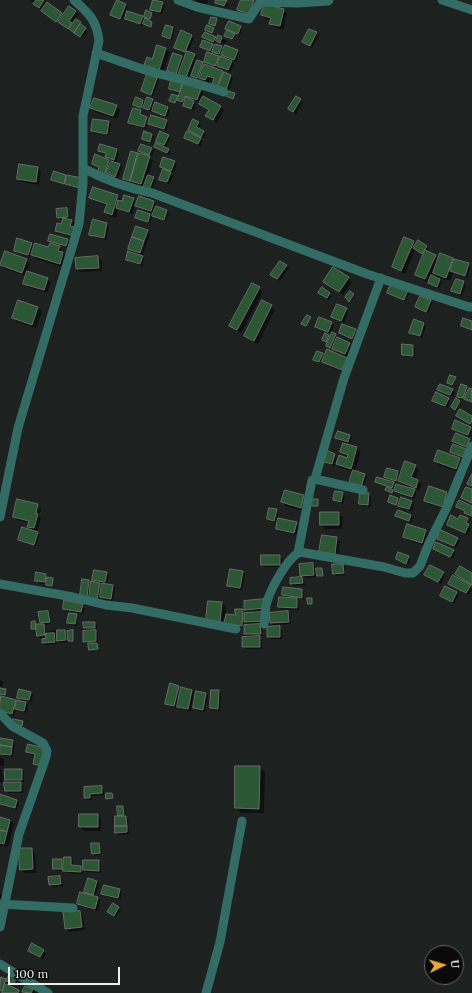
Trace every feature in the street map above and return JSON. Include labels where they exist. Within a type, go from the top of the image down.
[{"type":"street","points":[[0,517],[18,428],[79,224],[83,168],[83,116],[99,41],[98,29],[94,20],[74,0]]},
{"type":"street","points":[[178,0],[198,7],[249,19],[260,2],[298,3],[329,0]]},
{"type":"street","points":[[442,0],[472,10]]},
{"type":"street","points":[[96,54],[144,70],[224,92]]},
{"type":"street","points":[[83,168],[118,184],[152,193],[381,278],[472,307]]},
{"type":"street","points":[[298,553],[312,480],[315,479],[344,378],[381,278]]},
{"type":"street","points":[[264,624],[267,604],[280,574],[298,553],[304,552],[384,567],[405,573],[413,573],[420,566],[468,465],[472,446]]},
{"type":"street","points":[[315,479],[363,490]]},
{"type":"street","points":[[0,584],[236,629]]},
{"type":"street","points":[[0,713],[12,726],[43,743],[46,746],[47,751],[19,834],[2,904],[0,927]]},
{"type":"street","points":[[206,993],[218,951],[242,821]]},
{"type":"street","points":[[2,904],[74,908]]},
{"type":"street","points":[[0,964],[48,993]]},
{"type":"building","points":[[36,0],[44,0],[39,8],[33,4]]},
{"type":"building","points":[[117,0],[126,4],[120,19],[110,15]]},
{"type":"building","points":[[153,0],[163,2],[160,12],[150,10]]},
{"type":"building","points":[[216,0],[227,0],[224,6],[215,3]]},
{"type":"building","points":[[241,0],[254,0],[249,14],[237,10]]},
{"type":"building","points":[[47,2],[62,13],[56,22],[41,11]]},
{"type":"building","points":[[264,4],[284,9],[280,26],[269,24],[271,18],[261,15]]},
{"type":"building","points":[[69,6],[76,11],[69,21],[72,23],[68,29],[58,22]]},
{"type":"building","points":[[146,10],[152,13],[150,19],[144,17]]},
{"type":"building","points":[[127,11],[143,16],[140,24],[125,19]]},
{"type":"building","points":[[211,17],[217,18],[215,26],[209,24]]},
{"type":"building","points":[[145,18],[152,22],[151,27],[143,24]]},
{"type":"building","points":[[76,19],[81,22],[74,33],[69,29]]},
{"type":"building","points":[[229,21],[241,26],[238,34],[225,29]]},
{"type":"building","points":[[81,24],[86,28],[80,37],[74,33]]},
{"type":"building","points":[[166,25],[173,27],[170,39],[162,36]]},
{"type":"building","points":[[207,25],[214,28],[212,33],[205,30]]},
{"type":"building","points":[[309,29],[317,32],[310,46],[302,42]]},
{"type":"building","points":[[181,30],[192,35],[185,52],[174,48]]},
{"type":"building","points":[[227,30],[235,34],[232,39],[224,36]]},
{"type":"building","points":[[205,32],[216,37],[213,42],[202,37]]},
{"type":"building","points":[[218,35],[222,37],[220,43],[216,41]]},
{"type":"building","points":[[203,40],[213,44],[210,51],[200,47]]},
{"type":"building","points":[[215,44],[222,46],[219,54],[212,52]]},
{"type":"building","points":[[157,45],[166,48],[159,70],[144,65],[147,57],[152,59]]},
{"type":"building","points":[[225,45],[238,50],[234,60],[221,55]]},
{"type":"building","points":[[187,51],[195,54],[186,77],[178,75]]},
{"type":"building","points":[[207,52],[219,56],[215,66],[204,62]]},
{"type":"building","points":[[173,53],[182,56],[176,74],[167,71]]},
{"type":"building","points":[[220,56],[232,61],[228,70],[217,66]]},
{"type":"building","points":[[197,60],[203,62],[197,78],[191,76]]},
{"type":"building","points":[[204,64],[223,71],[217,87],[212,85],[214,78],[207,76],[205,80],[199,78]]},
{"type":"building","points":[[224,72],[231,75],[226,90],[218,88]]},
{"type":"building","points":[[147,74],[157,78],[151,95],[141,91]]},
{"type":"building","points":[[171,80],[182,83],[180,92],[169,89]]},
{"type":"building","points":[[184,83],[201,89],[197,100],[185,96],[182,102],[177,100]]},
{"type":"building","points":[[228,91],[235,93],[233,99],[226,96]]},
{"type":"building","points":[[172,94],[178,96],[175,103],[169,101]]},
{"type":"building","points":[[203,96],[221,106],[213,120],[205,116],[209,110],[199,104]]},
{"type":"building","points":[[296,96],[301,99],[293,112],[288,109]]},
{"type":"building","points":[[136,97],[143,100],[141,108],[133,105]]},
{"type":"building","points":[[147,97],[153,99],[149,110],[143,108]]},
{"type":"building","points":[[186,97],[194,101],[191,109],[183,106]]},
{"type":"building","points":[[94,98],[117,105],[113,116],[90,108]]},
{"type":"building","points":[[155,102],[168,107],[165,116],[152,111]]},
{"type":"building","points":[[133,108],[141,110],[140,114],[147,117],[144,127],[128,123]]},
{"type":"building","points":[[151,115],[167,120],[164,129],[148,124]]},
{"type":"building","points":[[93,119],[109,121],[107,134],[91,131]]},
{"type":"building","points":[[193,119],[199,122],[196,127],[204,131],[201,137],[188,130]]},
{"type":"building","points":[[144,131],[152,134],[150,142],[142,139]]},
{"type":"building","points":[[160,131],[169,135],[164,145],[156,142]]},
{"type":"building","points":[[187,131],[201,138],[198,144],[184,138]]},
{"type":"building","points":[[156,143],[169,149],[167,153],[154,147]]},
{"type":"building","points":[[100,144],[117,149],[114,160],[105,157],[106,153],[98,151]]},
{"type":"building","points":[[141,144],[152,148],[149,155],[138,151]]},
{"type":"building","points":[[131,151],[138,153],[130,181],[123,179]]},
{"type":"building","points":[[138,153],[150,156],[141,184],[130,181]]},
{"type":"building","points":[[95,154],[109,160],[104,176],[97,173],[99,167],[92,164]]},
{"type":"building","points":[[163,157],[175,161],[171,171],[160,167]]},
{"type":"building","points":[[111,161],[120,164],[115,177],[106,173]]},
{"type":"building","points":[[19,164],[38,167],[36,182],[17,179]]},
{"type":"building","points":[[163,169],[171,172],[167,182],[159,180]]},
{"type":"building","points":[[54,171],[66,175],[64,184],[51,180]]},
{"type":"building","points":[[67,175],[82,178],[80,188],[65,184]]},
{"type":"building","points":[[148,175],[154,177],[149,190],[143,188]]},
{"type":"building","points":[[93,187],[118,195],[112,215],[104,212],[107,204],[89,198]]},
{"type":"building","points":[[124,195],[134,198],[129,212],[116,208],[118,200],[122,201]]},
{"type":"building","points":[[139,196],[154,201],[151,211],[135,206]]},
{"type":"building","points":[[156,206],[167,210],[164,220],[152,216]]},
{"type":"building","points":[[67,208],[68,217],[57,218],[56,209]]},
{"type":"building","points":[[138,210],[150,214],[148,222],[135,218]]},
{"type":"building","points":[[63,218],[72,220],[70,226],[76,227],[74,236],[55,231],[57,223],[61,224]]},
{"type":"building","points":[[93,219],[107,223],[104,238],[89,235]]},
{"type":"building","points":[[136,226],[148,230],[144,241],[132,237]]},
{"type":"building","points":[[50,234],[68,239],[66,246],[48,241]]},
{"type":"building","points":[[132,237],[144,241],[140,253],[128,249]]},
{"type":"building","points":[[404,237],[414,241],[401,271],[392,267]]},
{"type":"building","points":[[17,238],[32,243],[28,255],[14,251]]},
{"type":"building","points":[[418,240],[427,246],[422,254],[413,248]]},
{"type":"building","points":[[35,243],[48,247],[50,243],[60,246],[58,251],[63,252],[60,264],[31,255]]},
{"type":"building","points":[[425,250],[436,255],[425,279],[415,275]]},
{"type":"building","points":[[5,251],[27,259],[22,273],[0,265]]},
{"type":"building","points":[[128,251],[143,256],[140,264],[126,260]]},
{"type":"building","points":[[440,253],[453,258],[446,278],[433,273]]},
{"type":"building","points":[[98,256],[99,268],[76,269],[75,258]]},
{"type":"building","points":[[454,259],[469,263],[465,276],[450,271]]},
{"type":"building","points":[[280,261],[287,265],[277,279],[270,275]]},
{"type":"building","points":[[333,267],[349,277],[339,292],[323,282]]},
{"type":"building","points":[[27,271],[48,278],[44,290],[23,284]]},
{"type":"building","points":[[431,275],[440,279],[437,287],[428,283]]},
{"type":"building","points":[[456,279],[464,281],[460,294],[451,291]]},
{"type":"building","points":[[252,283],[260,287],[237,330],[229,326]]},
{"type":"building","points":[[391,284],[408,290],[404,300],[387,293]]},
{"type":"building","points":[[322,287],[330,293],[327,298],[318,293]]},
{"type":"building","points":[[350,291],[354,294],[349,302],[345,297]]},
{"type":"building","points":[[420,296],[431,300],[426,312],[415,307]]},
{"type":"building","points":[[18,300],[38,307],[32,325],[12,318]]},
{"type":"building","points":[[262,300],[272,305],[254,341],[244,336]]},
{"type":"building","points":[[337,304],[347,308],[341,321],[331,317]]},
{"type":"building","points":[[307,315],[311,317],[306,326],[301,324]]},
{"type":"building","points":[[319,317],[332,322],[328,332],[315,327]]},
{"type":"building","points":[[463,318],[472,321],[472,330],[461,326]]},
{"type":"building","points":[[414,319],[424,323],[420,336],[409,333]]},
{"type":"building","points":[[342,324],[356,329],[352,339],[339,333]]},
{"type":"building","points":[[332,332],[336,334],[330,348],[326,346]]},
{"type":"building","points":[[325,333],[329,335],[326,342],[322,340]]},
{"type":"building","points":[[337,337],[350,343],[345,354],[332,349]]},
{"type":"building","points":[[402,344],[413,345],[413,356],[402,355]]},
{"type":"building","points":[[327,349],[347,358],[342,370],[322,362]]},
{"type":"building","points":[[317,351],[323,353],[319,362],[313,360]]},
{"type":"building","points":[[450,375],[456,377],[452,385],[447,383]]},
{"type":"building","points":[[440,384],[453,389],[450,395],[437,390]]},
{"type":"building","points":[[461,384],[467,386],[463,398],[457,397]]},
{"type":"building","points":[[469,388],[472,389],[472,402],[464,399]]},
{"type":"building","points":[[436,392],[449,398],[445,406],[432,401]]},
{"type":"building","points":[[456,398],[460,401],[455,410],[451,407]]},
{"type":"building","points":[[460,409],[472,416],[472,421],[470,424],[456,416]]},
{"type":"building","points":[[455,420],[471,427],[468,435],[452,429]]},
{"type":"building","points":[[338,431],[350,435],[348,442],[335,438]]},
{"type":"building","points":[[456,433],[470,439],[466,447],[452,441]]},
{"type":"building","points":[[343,443],[357,447],[351,469],[336,464],[339,455],[347,458],[348,455],[340,452]]},
{"type":"building","points":[[453,444],[466,449],[463,457],[450,452]]},
{"type":"building","points":[[438,450],[460,458],[456,469],[434,461]]},
{"type":"building","points":[[328,451],[335,454],[332,464],[324,462]]},
{"type":"building","points":[[405,461],[416,465],[411,477],[418,480],[416,488],[398,481]]},
{"type":"building","points":[[387,468],[398,471],[396,481],[384,477]]},
{"type":"building","points":[[353,470],[365,474],[361,488],[349,483]]},
{"type":"building","points":[[472,474],[472,486],[467,484]]},
{"type":"building","points":[[377,477],[394,482],[392,488],[375,482]]},
{"type":"building","points":[[396,484],[415,489],[412,497],[394,491]]},
{"type":"building","points":[[429,486],[447,492],[443,507],[424,501]]},
{"type":"building","points":[[387,487],[393,490],[392,493],[385,490]]},
{"type":"building","points":[[466,487],[472,489],[472,503],[461,498]]},
{"type":"building","points":[[285,490],[304,495],[301,508],[281,502]]},
{"type":"building","points":[[335,491],[343,492],[341,502],[333,500]]},
{"type":"building","points":[[360,492],[369,493],[368,505],[359,504]]},
{"type":"building","points":[[390,495],[398,498],[396,505],[388,502]]},
{"type":"building","points":[[401,497],[412,501],[409,509],[398,506]]},
{"type":"building","points":[[17,499],[38,504],[36,513],[38,514],[34,528],[27,527],[29,521],[13,517]]},
{"type":"building","points":[[311,499],[318,499],[318,506],[311,506]]},
{"type":"building","points":[[459,500],[472,506],[472,516],[464,513],[465,511],[456,507]]},
{"type":"building","points":[[269,508],[277,509],[274,521],[267,519]]},
{"type":"building","points":[[398,510],[411,515],[409,521],[395,516]]},
{"type":"building","points":[[320,512],[339,512],[339,525],[320,525]]},
{"type":"building","points":[[451,515],[458,519],[460,515],[468,518],[466,523],[469,524],[465,533],[447,525]]},
{"type":"building","points":[[278,518],[297,522],[294,533],[276,529]]},
{"type":"building","points":[[407,524],[426,530],[422,543],[403,537]]},
{"type":"building","points":[[22,527],[38,532],[34,545],[18,540]]},
{"type":"building","points":[[441,530],[458,538],[454,546],[437,539]]},
{"type":"building","points":[[322,535],[337,537],[335,554],[319,552]]},
{"type":"building","points":[[436,542],[454,550],[450,557],[433,549]]},
{"type":"building","points":[[398,552],[409,556],[406,564],[396,559]]},
{"type":"building","points":[[261,555],[280,555],[280,565],[261,565]]},
{"type":"building","points":[[313,563],[314,575],[300,576],[299,564]]},
{"type":"building","points":[[332,564],[343,564],[344,573],[333,574]]},
{"type":"building","points":[[430,565],[444,572],[438,582],[424,575]]},
{"type":"building","points":[[460,566],[472,573],[472,585],[455,574]]},
{"type":"building","points":[[316,568],[322,568],[323,576],[317,576]]},
{"type":"building","points":[[230,569],[243,571],[240,588],[227,586]]},
{"type":"building","points":[[94,570],[107,572],[105,582],[92,580]]},
{"type":"building","points":[[36,572],[46,574],[45,582],[35,581]]},
{"type":"building","points":[[453,575],[471,585],[466,593],[448,584]]},
{"type":"building","points":[[47,577],[53,578],[52,586],[46,585]]},
{"type":"building","points":[[302,577],[303,583],[290,584],[290,578]]},
{"type":"building","points":[[82,579],[89,580],[87,597],[80,596]]},
{"type":"building","points":[[91,581],[100,583],[97,600],[89,599]]},
{"type":"building","points":[[102,583],[113,585],[111,599],[100,597]]},
{"type":"building","points":[[445,586],[457,592],[452,602],[440,596]]},
{"type":"building","points":[[283,587],[302,589],[302,598],[282,595]]},
{"type":"building","points":[[279,597],[297,598],[297,608],[278,607]]},
{"type":"building","points":[[307,598],[312,598],[312,604],[308,604]]},
{"type":"building","points":[[265,599],[265,608],[244,610],[244,601]]},
{"type":"building","points":[[64,600],[83,604],[81,612],[63,609]]},
{"type":"building","points":[[208,601],[222,602],[220,622],[206,620]]},
{"type":"building","points":[[235,609],[243,609],[242,626],[224,623],[226,614],[235,615]]},
{"type":"building","points":[[48,611],[50,622],[40,623],[38,612]]},
{"type":"building","points":[[288,611],[289,622],[270,623],[269,613]]},
{"type":"building","points":[[263,612],[264,621],[244,622],[244,613]]},
{"type":"building","points":[[69,613],[77,614],[75,624],[67,623]]},
{"type":"building","points":[[35,621],[36,629],[31,629],[31,622]]},
{"type":"building","points":[[83,622],[95,622],[95,628],[84,628]]},
{"type":"building","points":[[36,624],[44,624],[45,635],[37,636]]},
{"type":"building","points":[[260,624],[261,634],[244,634],[244,625]]},
{"type":"building","points":[[280,626],[280,637],[267,637],[267,627]]},
{"type":"building","points":[[57,630],[65,630],[66,640],[57,641]]},
{"type":"building","points":[[73,630],[73,641],[68,641],[67,631]]},
{"type":"building","points":[[96,630],[96,641],[83,642],[83,631]]},
{"type":"building","points":[[54,633],[55,642],[42,643],[42,639],[46,638],[45,634]]},
{"type":"building","points":[[260,636],[260,647],[242,647],[242,637]]},
{"type":"building","points":[[88,643],[97,643],[98,649],[89,650]]},
{"type":"building","points":[[170,683],[179,686],[174,706],[165,704]]},
{"type":"building","points":[[181,687],[192,690],[188,709],[177,707]]},
{"type":"building","points":[[0,688],[6,689],[5,695],[0,694]]},
{"type":"building","points":[[19,689],[31,692],[29,700],[17,698]]},
{"type":"building","points":[[211,690],[219,690],[218,709],[210,708]]},
{"type":"building","points":[[196,691],[206,693],[203,710],[193,708]]},
{"type":"building","points":[[1,696],[16,700],[12,714],[0,711]]},
{"type":"building","points":[[17,700],[26,702],[24,711],[15,709]]},
{"type":"building","points":[[13,719],[23,721],[22,726],[12,724]]},
{"type":"building","points":[[0,738],[13,740],[12,747],[0,745]]},
{"type":"building","points":[[28,744],[44,748],[41,766],[33,764],[35,754],[26,752]]},
{"type":"building","points":[[0,745],[12,747],[11,755],[0,754]]},
{"type":"building","points":[[235,766],[260,766],[259,809],[235,808]]},
{"type":"building","points":[[5,769],[22,769],[22,780],[5,780]]},
{"type":"building","points":[[4,782],[21,782],[21,791],[5,791]]},
{"type":"building","points":[[102,786],[102,793],[90,794],[90,798],[84,798],[84,787]]},
{"type":"building","points":[[106,793],[112,793],[113,798],[106,799]]},
{"type":"building","points":[[0,794],[17,800],[15,808],[0,804]]},
{"type":"building","points":[[117,806],[123,806],[124,815],[118,816]]},
{"type":"building","points":[[79,814],[98,814],[98,827],[79,827]]},
{"type":"building","points":[[115,816],[126,816],[127,826],[115,826]]},
{"type":"building","points":[[0,817],[10,820],[7,832],[0,830]]},
{"type":"building","points":[[115,826],[127,826],[127,832],[115,833]]},
{"type":"building","points":[[0,830],[7,832],[4,844],[0,843]]},
{"type":"building","points":[[91,843],[99,843],[100,853],[92,854]]},
{"type":"building","points":[[19,848],[32,848],[33,869],[20,870]]},
{"type":"building","points":[[64,857],[71,857],[71,865],[81,866],[81,872],[63,871]]},
{"type":"building","points":[[53,859],[62,859],[62,869],[53,869]]},
{"type":"building","points":[[83,860],[99,860],[99,871],[83,870]]},
{"type":"building","points":[[60,876],[61,884],[49,885],[48,877]]},
{"type":"building","points":[[88,878],[97,881],[93,895],[84,892]]},
{"type":"building","points":[[104,885],[120,889],[118,898],[101,894]]},
{"type":"building","points":[[80,892],[98,897],[95,909],[77,904]]},
{"type":"building","points":[[113,903],[119,907],[114,916],[107,912]]},
{"type":"building","points":[[80,911],[82,927],[65,929],[63,912]]},
{"type":"building","points":[[32,943],[44,950],[40,957],[28,951]]},
{"type":"building","points":[[9,975],[16,978],[14,984],[6,981]]},
{"type":"building","points":[[1,977],[6,979],[2,991],[0,990]]},
{"type":"building","points":[[6,984],[19,990],[18,993],[2,993]]},
{"type":"building","points":[[25,986],[33,989],[31,993],[22,992]]}]
